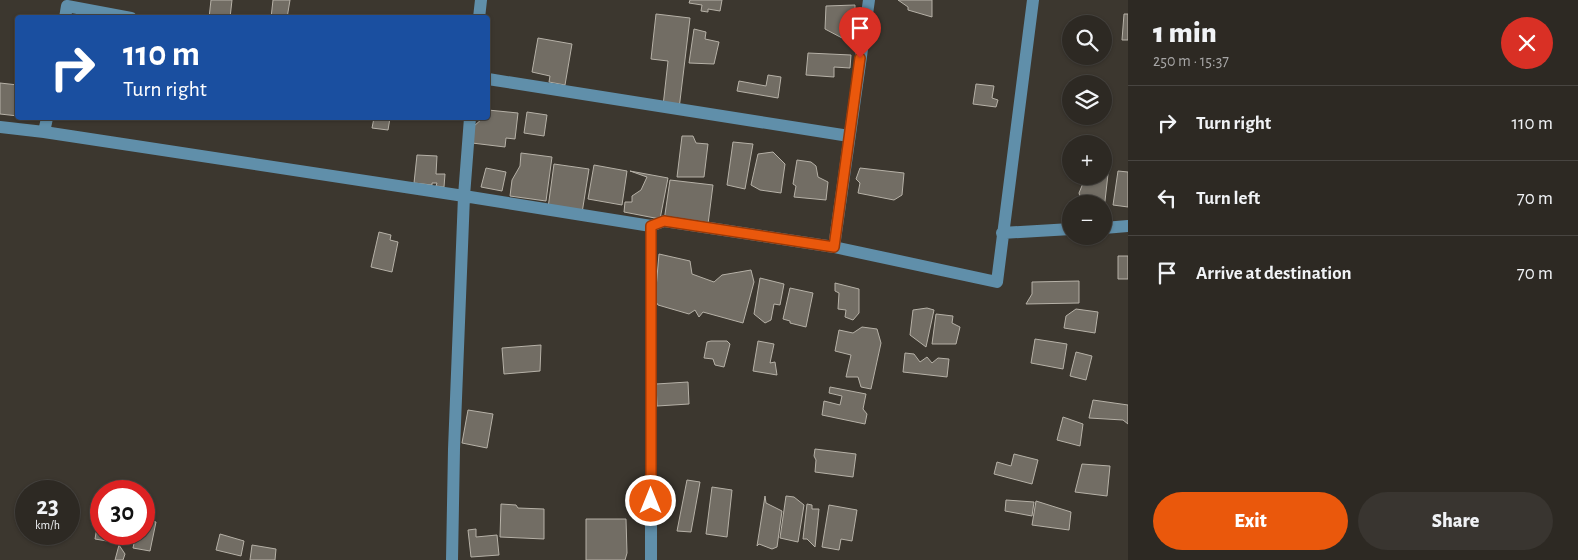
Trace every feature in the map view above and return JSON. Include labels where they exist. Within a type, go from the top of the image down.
[{"type":"street","points":[[479,15],[481,0]]},
{"type":"street","points":[[834,247],[869,0]]},
{"type":"street","points":[[0,127],[44,132],[651,226],[664,221],[834,247],[997,282],[1033,0]]},
{"type":"street","points":[[66,8],[112,15]]},
{"type":"street","points":[[490,79],[849,136]]},
{"type":"street","points":[[44,132],[46,120]]},
{"type":"street","points":[[452,560],[454,449],[464,196],[470,120]]},
{"type":"street","points":[[651,226],[651,560]]},
{"type":"street","points":[[1112,227],[1128,226]]},
{"type":"street","points":[[1002,233],[1062,230]]},
{"type":"building","points":[[211,0],[232,0],[230,15],[209,15]]},
{"type":"building","points":[[273,0],[290,0],[288,15],[271,15]]},
{"type":"building","points":[[690,0],[722,0],[720,11],[708,9],[708,12],[701,11],[702,5],[689,3]]},
{"type":"building","points":[[898,0],[932,0],[932,17],[908,10],[908,7]]},
{"type":"building","points":[[855,5],[855,23],[848,25],[844,39],[825,29],[826,6]]},
{"type":"building","points":[[656,14],[690,18],[679,109],[663,106],[668,61],[651,59]]},
{"type":"building","points":[[1124,14],[1128,14],[1128,40],[1122,40]]},
{"type":"building","points":[[694,29],[706,32],[705,39],[719,42],[714,64],[689,63]]},
{"type":"building","points":[[538,38],[572,44],[565,85],[549,82],[550,76],[532,72]]},
{"type":"building","points":[[808,53],[851,55],[850,68],[834,67],[834,77],[806,75]]},
{"type":"building","points":[[768,75],[781,77],[778,98],[737,91],[739,81],[766,86]]},
{"type":"building","points":[[0,83],[15,85],[15,116],[0,114]]},
{"type":"building","points":[[976,84],[994,86],[992,98],[998,100],[996,107],[973,104]]},
{"type":"building","points":[[490,110],[518,113],[515,139],[506,138],[505,147],[472,143],[474,126],[481,120],[490,120]]},
{"type":"building","points":[[527,112],[547,115],[544,136],[524,133]]},
{"type":"building","points":[[374,120],[390,120],[388,130],[372,128]]},
{"type":"building","points":[[682,136],[693,136],[696,143],[708,144],[704,177],[677,177]]},
{"type":"building","points":[[733,142],[753,144],[745,189],[727,185]]},
{"type":"building","points":[[773,152],[785,164],[781,193],[760,190],[751,185],[758,154]]},
{"type":"building","points":[[521,153],[552,157],[546,201],[510,196],[512,180],[520,166]]},
{"type":"building","points":[[417,155],[437,156],[436,174],[445,174],[444,187],[436,186],[437,183],[432,183],[432,185],[414,183]]},
{"type":"building","points":[[797,160],[811,162],[816,166],[818,177],[828,182],[826,200],[794,197],[796,186],[793,184]]},
{"type":"building","points":[[554,164],[589,169],[582,213],[548,208]]},
{"type":"building","points":[[594,165],[627,171],[622,205],[588,199]]},
{"type":"building","points":[[486,168],[506,172],[502,191],[481,187]]},
{"type":"building","points":[[860,168],[904,173],[902,195],[894,200],[858,193],[860,183],[856,179]]},
{"type":"building","points":[[630,171],[668,178],[660,219],[624,212],[625,202],[632,202],[632,196],[641,190],[647,177]]},
{"type":"building","points":[[1118,171],[1128,172],[1128,207],[1113,205]]},
{"type":"building","points":[[670,180],[713,185],[707,232],[664,221]]},
{"type":"building","points":[[1082,185],[1107,185],[1106,195],[1080,195]]},
{"type":"building","points":[[379,232],[391,235],[390,240],[398,242],[392,272],[371,267]]},
{"type":"building","points":[[659,254],[690,261],[692,274],[714,282],[722,275],[751,270],[754,282],[743,323],[703,312],[699,317],[695,310],[689,314],[658,305],[655,300]]},
{"type":"building","points":[[1118,256],[1128,256],[1128,279],[1118,279]]},
{"type":"building","points":[[760,278],[784,284],[780,305],[774,304],[771,320],[765,323],[754,314]]},
{"type":"building","points":[[1079,281],[1079,303],[1026,304],[1032,294],[1032,282]]},
{"type":"building","points":[[835,283],[859,289],[859,313],[853,320],[845,317],[846,310],[838,309],[839,293],[835,291]]},
{"type":"building","points":[[790,288],[813,293],[806,327],[783,319]]},
{"type":"building","points":[[927,308],[934,310],[926,347],[910,335],[913,310]]},
{"type":"building","points":[[1076,309],[1098,312],[1095,333],[1064,328],[1066,316]]},
{"type":"building","points":[[936,314],[953,316],[952,323],[960,327],[956,344],[932,344]]},
{"type":"building","points":[[862,327],[877,329],[881,343],[871,389],[861,387],[858,377],[846,377],[851,355],[835,351],[839,330],[853,333]]},
{"type":"building","points":[[1035,339],[1067,344],[1063,369],[1031,363]]},
{"type":"building","points":[[727,341],[730,344],[724,367],[715,365],[713,359],[704,358],[707,342]]},
{"type":"building","points":[[758,341],[774,344],[770,363],[775,362],[777,375],[753,371]]},
{"type":"building","points":[[541,345],[540,371],[504,374],[502,348]]},
{"type":"building","points":[[1076,352],[1092,356],[1086,380],[1070,376]]},
{"type":"building","points":[[905,353],[914,354],[920,362],[927,357],[932,363],[938,358],[949,359],[947,377],[903,372]]},
{"type":"building","points":[[688,382],[689,404],[657,406],[656,384]]},
{"type":"building","points":[[830,387],[866,394],[863,409],[867,414],[865,424],[822,415],[824,401],[840,405],[842,396],[829,393]]},
{"type":"building","points":[[1093,400],[1128,405],[1128,424],[1123,420],[1089,418]]},
{"type":"building","points":[[468,410],[493,414],[487,448],[462,443]]},
{"type":"building","points":[[1063,417],[1083,424],[1080,446],[1057,440]]},
{"type":"building","points":[[815,449],[856,454],[853,477],[815,472]]},
{"type":"building","points":[[1014,454],[1038,460],[1032,484],[994,474],[997,462],[1011,466]]},
{"type":"building","points":[[1082,464],[1110,466],[1107,496],[1075,492]]},
{"type":"building","points":[[687,480],[700,482],[691,532],[677,531]]},
{"type":"building","points":[[712,487],[732,490],[727,537],[706,534]]},
{"type":"building","points":[[765,496],[766,503],[782,511],[777,547],[772,549],[759,544],[757,546]]},
{"type":"building","points":[[786,496],[794,497],[804,505],[798,542],[780,538]]},
{"type":"building","points":[[1006,500],[1034,502],[1032,516],[1005,511]]},
{"type":"building","points":[[1036,501],[1071,512],[1069,530],[1032,525]]},
{"type":"building","points":[[501,504],[516,505],[518,508],[544,509],[544,539],[500,537]]},
{"type":"building","points":[[807,504],[812,505],[812,509],[819,509],[815,547],[807,539],[803,539]]},
{"type":"building","points":[[829,505],[857,510],[852,541],[841,539],[839,550],[822,547]]},
{"type":"building","points":[[586,519],[626,519],[627,553],[625,560],[586,560]]},
{"type":"building","points":[[476,529],[476,537],[497,535],[499,555],[471,557],[468,530]]},
{"type":"building","points":[[220,534],[244,541],[241,556],[216,550]]},
{"type":"building","points":[[119,545],[125,554],[123,560],[115,560]]},
{"type":"building","points":[[134,545],[151,545],[150,551],[133,548]]},
{"type":"building","points":[[252,545],[276,549],[275,560],[250,560]]},
{"type":"route","points":[[651,501],[651,226],[664,221],[834,247],[860,58]]}]
